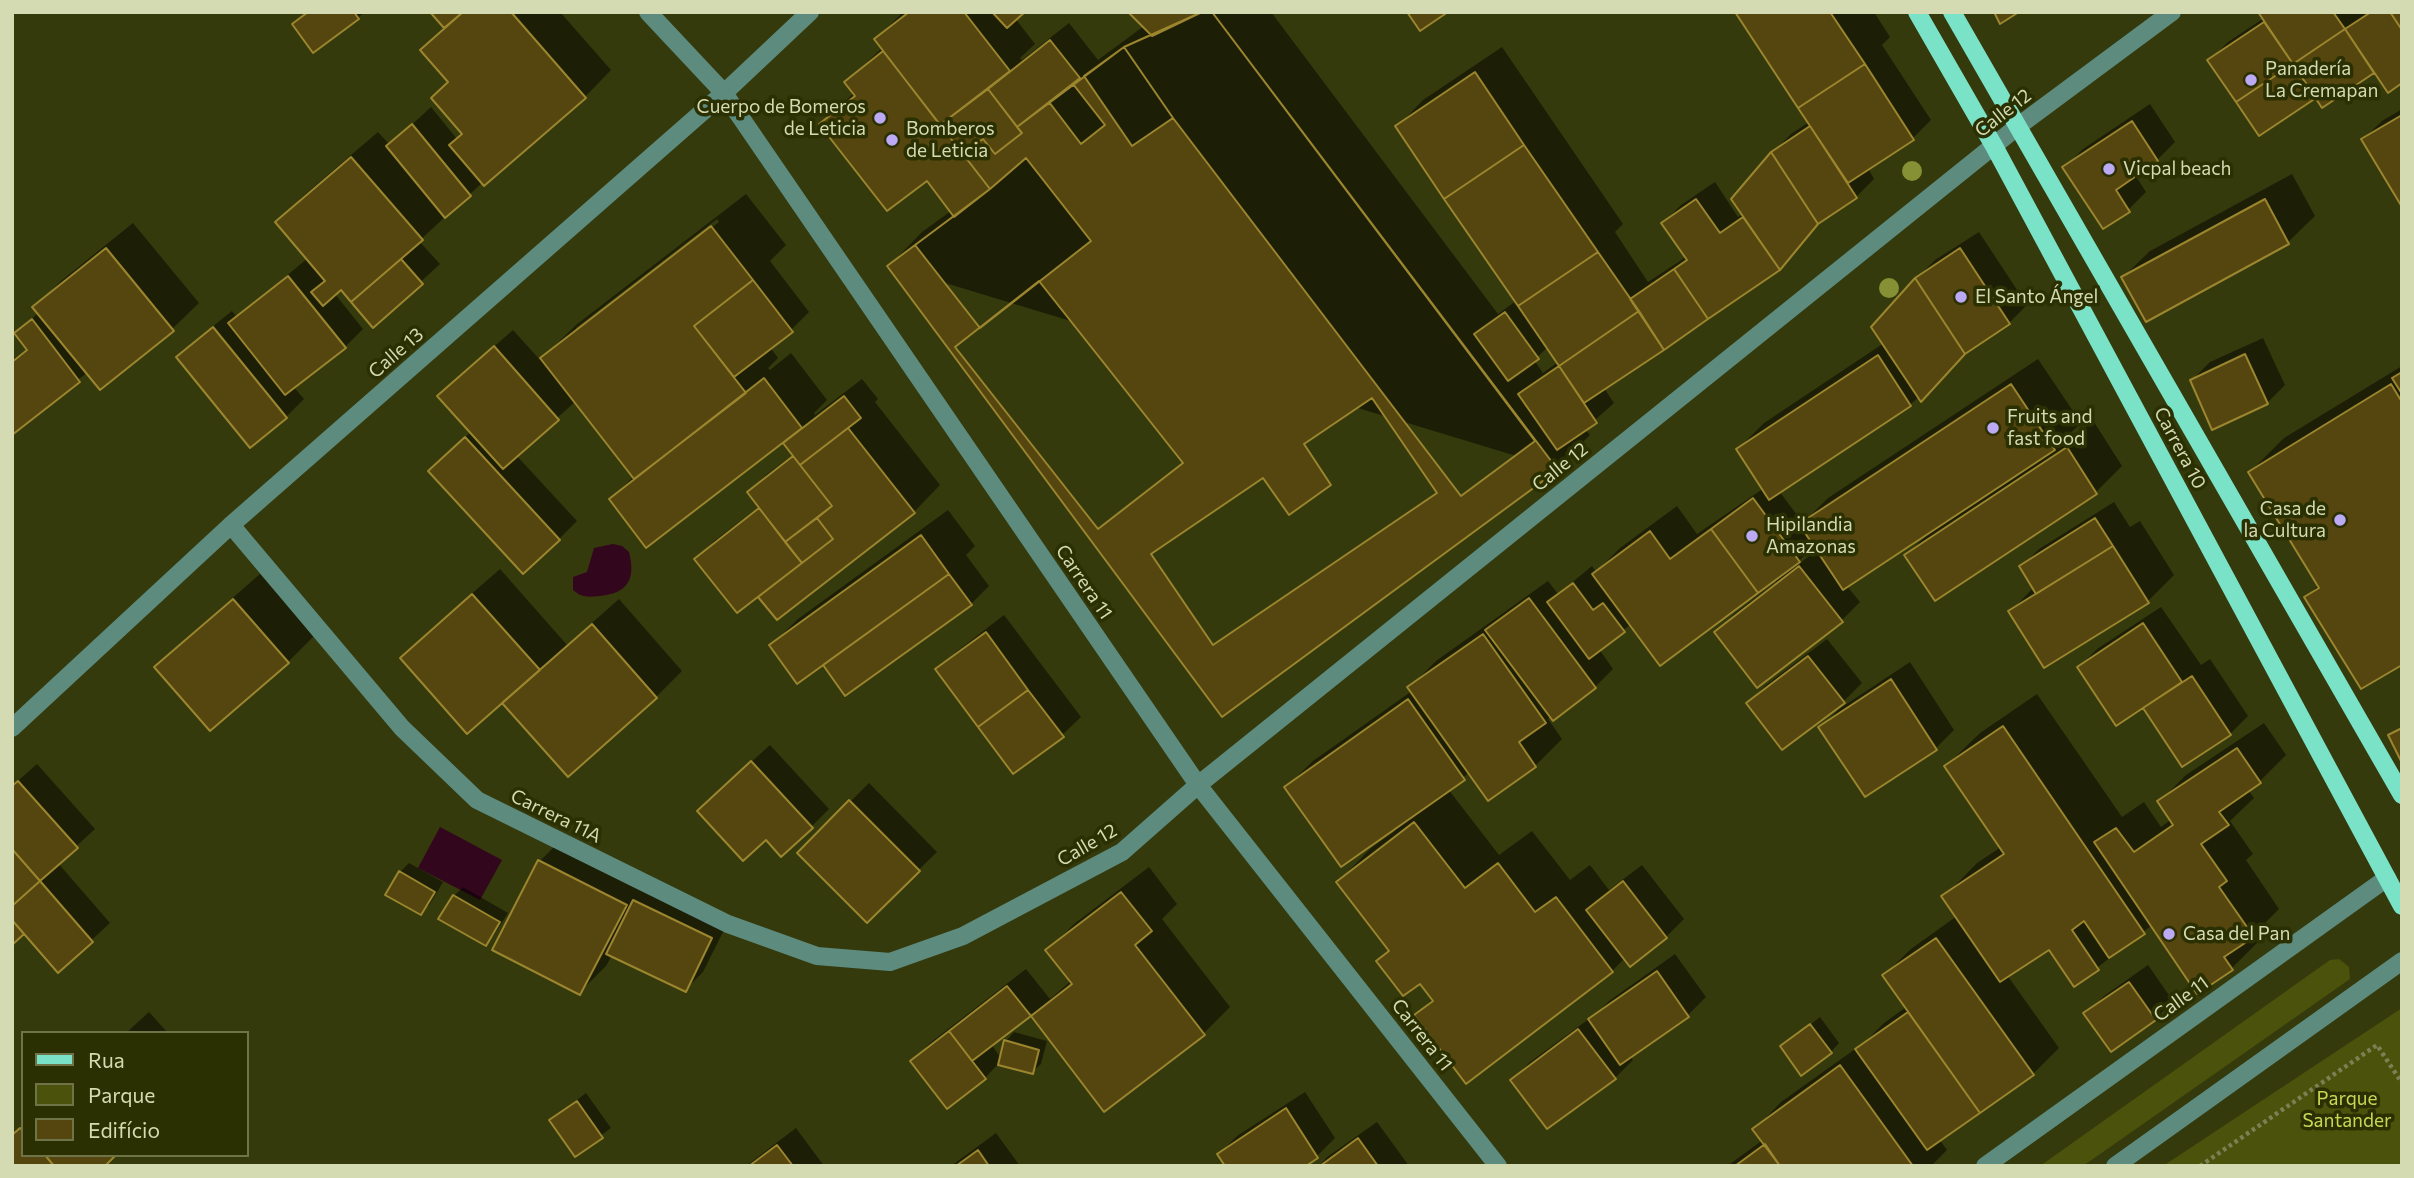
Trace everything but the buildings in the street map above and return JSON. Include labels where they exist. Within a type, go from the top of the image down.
[{"type":"main road","name":"Carrera 10","points":[[1917,12],[1994,146],[2402,906]]},
{"type":"main road","name":"Carrera 10","points":[[1952,12],[2402,795]]},
{"type":"main road","name":"Calle 11","points":[[2387,878],[2402,866]]},
{"type":"street","name":"Carrera 11","points":[[648,12],[724,93],[1198,785],[1499,1166]]},
{"type":"street","name":"Calle 13","points":[[12,728],[231,525],[724,93],[810,12]]},
{"type":"street","name":"Calle 12","points":[[963,936],[1122,852],[1198,785],[2017,127],[2172,12]]},
{"type":"street","name":"Carrera 11A","points":[[231,525],[402,728],[477,800],[728,924],[817,956],[890,962],[963,936]]},
{"type":"street","name":"Calle 11","points":[[1985,1166],[2387,878]]},
{"type":"street","points":[[2115,1166],[2402,961]]},
{"type":"path","points":[[2200,1166],[2377,1045],[2402,1083]]},
{"type":"green space","points":[[2339,959],[2349,967],[2350,979],[2083,1166],[2040,1166],[2330,960]]},
{"type":"green space","name":"Parque Santander","points":[[2402,1008],[2402,1166],[2163,1166]]},
{"type":"shaded area","points":[[613,544],[622,546],[629,552],[631,570],[628,583],[617,592],[600,596],[585,596],[573,590],[573,577],[587,572],[594,548]]},
{"type":"shaded area","points":[[440,827],[502,860],[480,900],[418,868]]},
{"type":"place","name":"Panadería La Cremapan","points":[[2251,80]]},
{"type":"place","name":"Cuerpo de Bomeros de Leticia","points":[[880,118]]},
{"type":"place","name":"Bomberos de Leticia","points":[[892,140]]},
{"type":"place","name":"Vicpal beach","points":[[2109,169]]},
{"type":"place","name":"El Santo Ángel","points":[[1961,297]]},
{"type":"place","name":"Fruits and fast food","points":[[1993,428]]},
{"type":"place","name":"Casa de la Cultura","points":[[2340,520]]},
{"type":"place","name":"Hipilandia Amazonas","points":[[1752,536]]},
{"type":"place","name":"Casa del Pan","points":[[2169,934]]}]
